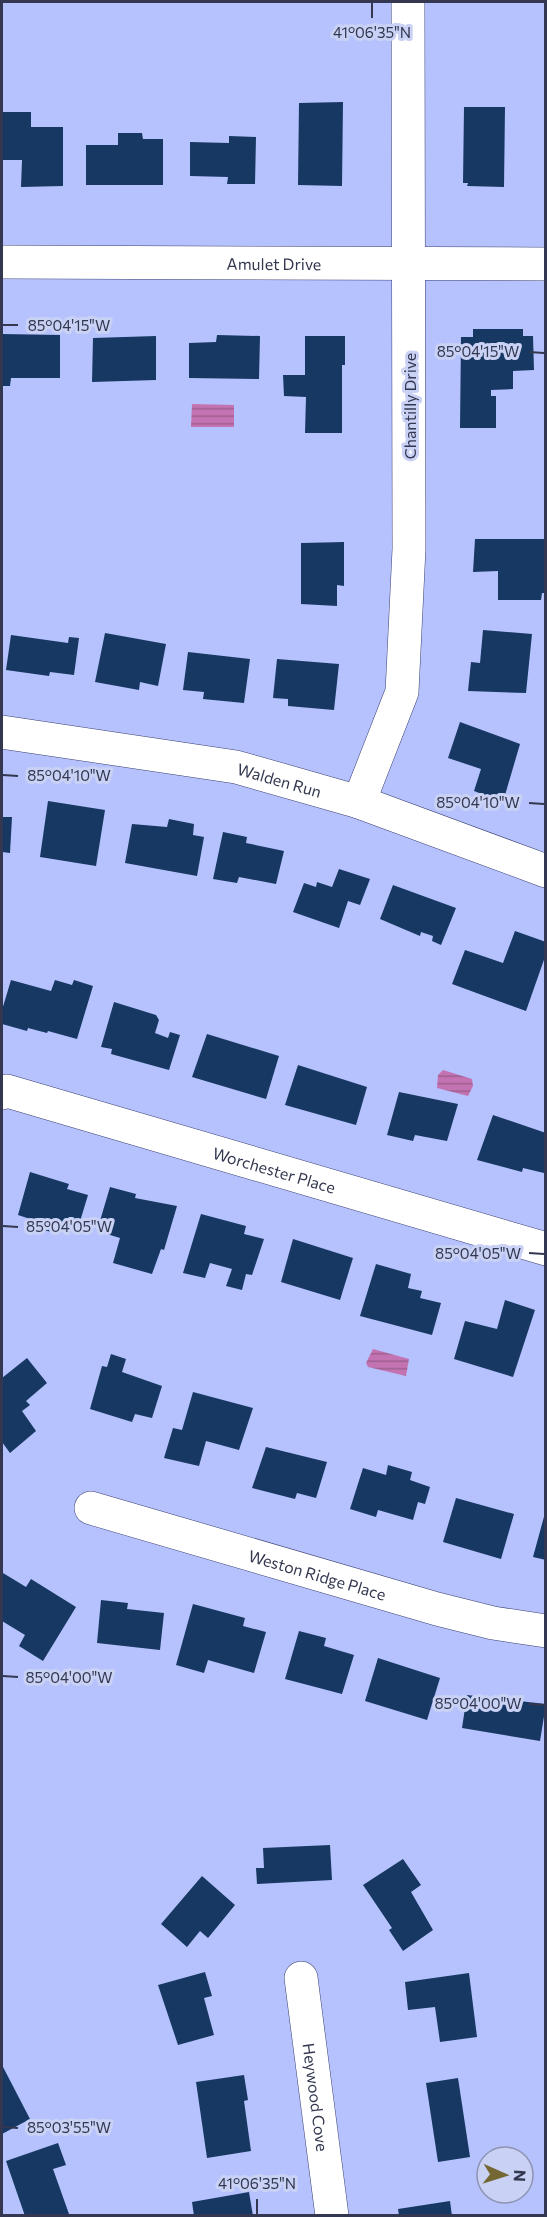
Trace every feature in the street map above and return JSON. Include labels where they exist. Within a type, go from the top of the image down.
[{"type":"street","name":"Chantilly Drive","points":[[359,802],[402,692],[409,549],[408,2]]},
{"type":"street","name":"Amulet Drive","points":[[2,262],[546,264]]},
{"type":"street","name":"Walden Run","points":[[2,732],[236,767],[359,802],[546,871]]},
{"type":"street","name":"Worchester Place","points":[[2,1093],[7,1091],[546,1249]]},
{"type":"street","name":"Weston Ridge Place","points":[[91,1508],[437,1609],[493,1623],[546,1630]]},
{"type":"street","name":"Heywood Cove","points":[[301,1978],[332,2216]]},
{"type":"shaded area","points":[[192,404],[234,405],[234,427],[191,427]]},
{"type":"shaded area","points":[[443,1070],[472,1079],[473,1086],[468,1096],[437,1088],[438,1075]]},
{"type":"shaded area","points":[[373,1349],[409,1359],[406,1376],[368,1367],[366,1363]]},
{"type":"building","points":[[343,102],[342,186],[298,185],[299,103]]},
{"type":"building","points":[[464,107],[505,107],[504,187],[467,186],[468,183],[463,183]]},
{"type":"building","points":[[2,112],[31,112],[31,127],[63,127],[63,186],[21,187],[22,160],[2,160]]},
{"type":"building","points":[[118,133],[142,133],[143,139],[163,139],[163,185],[86,185],[86,145],[118,145]]},
{"type":"building","points":[[229,136],[256,137],[255,184],[227,184],[228,177],[190,176],[190,142],[229,143]]},
{"type":"building","points":[[473,329],[523,329],[523,336],[533,336],[534,370],[513,371],[513,389],[491,390],[491,396],[496,396],[496,428],[460,428],[461,337],[473,337]]},
{"type":"building","points":[[2,334],[60,335],[60,378],[11,378],[10,386],[2,386]]},
{"type":"building","points":[[217,335],[260,336],[259,379],[189,378],[189,343],[216,342]]},
{"type":"building","points":[[156,336],[156,380],[92,382],[93,338]]},
{"type":"building","points":[[305,336],[345,336],[345,365],[342,365],[342,433],[305,433],[306,397],[284,396],[283,375],[305,375]]},
{"type":"building","points":[[475,539],[546,539],[546,593],[542,593],[541,600],[498,600],[498,571],[473,572]]},
{"type":"building","points":[[344,542],[344,586],[337,585],[337,606],[301,604],[301,543]]},
{"type":"building","points":[[483,630],[532,634],[526,693],[468,691],[471,662],[480,663]]},
{"type":"building","points":[[105,633],[166,644],[158,686],[140,682],[139,690],[95,682]]},
{"type":"building","points":[[11,635],[68,643],[69,637],[79,638],[74,675],[50,672],[49,676],[6,670]]},
{"type":"building","points":[[188,652],[250,659],[244,703],[203,699],[204,692],[183,690]]},
{"type":"building","points":[[277,659],[339,664],[334,710],[288,706],[288,699],[273,698]]},
{"type":"building","points":[[460,722],[520,744],[503,802],[474,791],[481,769],[448,758]]},
{"type":"building","points":[[48,801],[105,810],[96,866],[40,857]]},
{"type":"building","points":[[2,817],[12,817],[10,853],[2,852]]},
{"type":"building","points":[[169,819],[194,824],[193,835],[204,837],[197,876],[125,863],[132,824],[167,827]]},
{"type":"building","points":[[223,832],[247,837],[246,843],[284,851],[276,884],[239,877],[237,883],[213,879]]},
{"type":"building","points":[[339,869],[370,879],[360,905],[348,901],[339,928],[293,912],[304,883],[316,887],[317,882],[332,887]]},
{"type":"building","points":[[393,885],[456,908],[441,945],[432,941],[433,936],[421,932],[420,936],[380,919]]},
{"type":"building","points":[[515,931],[546,942],[546,954],[526,1011],[452,984],[465,950],[503,963]]},
{"type":"building","points":[[11,980],[51,991],[55,980],[72,985],[74,980],[93,986],[77,1039],[48,1031],[47,1033],[28,1028],[27,1031],[2,1024],[2,1010]]},
{"type":"building","points":[[114,1002],[156,1015],[159,1020],[155,1033],[168,1038],[170,1032],[180,1035],[169,1070],[111,1054],[112,1049],[101,1047]]},
{"type":"building","points":[[207,1034],[279,1056],[266,1099],[192,1077]]},
{"type":"building","points":[[298,1065],[367,1087],[356,1125],[285,1105]]},
{"type":"building","points":[[399,1092],[458,1104],[447,1141],[415,1135],[413,1141],[387,1135]]},
{"type":"building","points":[[493,1115],[546,1133],[544,1173],[523,1168],[522,1172],[477,1160]]},
{"type":"building","points":[[30,1172],[69,1184],[67,1189],[88,1195],[78,1228],[63,1225],[59,1234],[40,1229],[42,1223],[18,1215]]},
{"type":"building","points":[[110,1187],[136,1194],[135,1198],[177,1206],[164,1250],[161,1249],[152,1274],[113,1263],[120,1238],[97,1231]]},
{"type":"building","points":[[201,1214],[246,1226],[244,1234],[264,1239],[252,1275],[246,1274],[242,1290],[226,1286],[232,1269],[210,1263],[205,1278],[183,1273]]},
{"type":"building","points":[[293,1239],[353,1258],[340,1300],[281,1282]]},
{"type":"building","points":[[376,1264],[411,1274],[408,1288],[422,1291],[420,1298],[441,1303],[432,1335],[360,1316]]},
{"type":"building","points":[[505,1300],[535,1310],[513,1377],[454,1359],[465,1321],[497,1329]]},
{"type":"building","points":[[111,1354],[126,1359],[122,1372],[162,1386],[152,1418],[135,1414],[132,1422],[90,1409],[102,1366],[107,1367]]},
{"type":"building","points":[[27,1358],[47,1383],[26,1401],[30,1405],[22,1411],[36,1431],[10,1453],[2,1442],[2,1378]]},
{"type":"building","points":[[193,1392],[253,1408],[239,1450],[206,1441],[199,1466],[164,1458],[173,1428],[182,1430]]},
{"type":"building","points":[[266,1447],[327,1462],[316,1498],[297,1493],[295,1499],[252,1488]]},
{"type":"building","points":[[388,1465],[412,1472],[410,1480],[430,1487],[425,1504],[418,1502],[413,1520],[378,1510],[376,1517],[350,1509],[363,1468],[386,1475]]},
{"type":"building","points":[[456,1498],[514,1514],[501,1559],[443,1542]]},
{"type":"building","points":[[546,1513],[546,1560],[533,1557]]},
{"type":"building","points":[[3,1573],[26,1587],[31,1579],[76,1607],[43,1661],[19,1646],[25,1635],[2,1621]]},
{"type":"building","points":[[101,1600],[128,1603],[127,1609],[164,1613],[160,1650],[97,1643]]},
{"type":"building","points":[[193,1604],[245,1618],[243,1626],[266,1632],[254,1673],[208,1660],[204,1673],[176,1665]]},
{"type":"building","points":[[299,1631],[326,1638],[324,1646],[354,1655],[342,1694],[285,1679]]},
{"type":"building","points":[[378,1658],[440,1678],[427,1720],[365,1701]]},
{"type":"building","points":[[467,1695],[546,1704],[540,1741],[462,1728]]},
{"type":"building","points":[[330,1845],[332,1880],[257,1884],[256,1868],[264,1868],[263,1848]]},
{"type":"building","points":[[403,1859],[421,1885],[411,1892],[433,1930],[403,1951],[389,1930],[392,1928],[363,1885]]},
{"type":"building","points":[[202,1876],[235,1905],[208,1938],[200,1931],[187,1947],[161,1924]]},
{"type":"building","points":[[205,1972],[212,1996],[204,1998],[214,2035],[178,2045],[158,1985]]},
{"type":"building","points":[[469,1973],[477,2037],[440,2042],[435,2007],[408,2010],[405,1982]]},
{"type":"building","points":[[2,2065],[30,2119],[2,2134]]},
{"type":"building","points":[[244,2075],[248,2100],[244,2101],[251,2151],[207,2158],[196,2082]]},
{"type":"building","points":[[458,2078],[470,2157],[438,2162],[426,2083]]},
{"type":"building","points":[[58,2143],[66,2165],[53,2169],[69,2214],[25,2216],[6,2161]]},
{"type":"building","points":[[249,2192],[253,2216],[194,2216],[192,2202]]},
{"type":"building","points":[[450,2201],[452,2216],[399,2216],[398,2209]]}]
